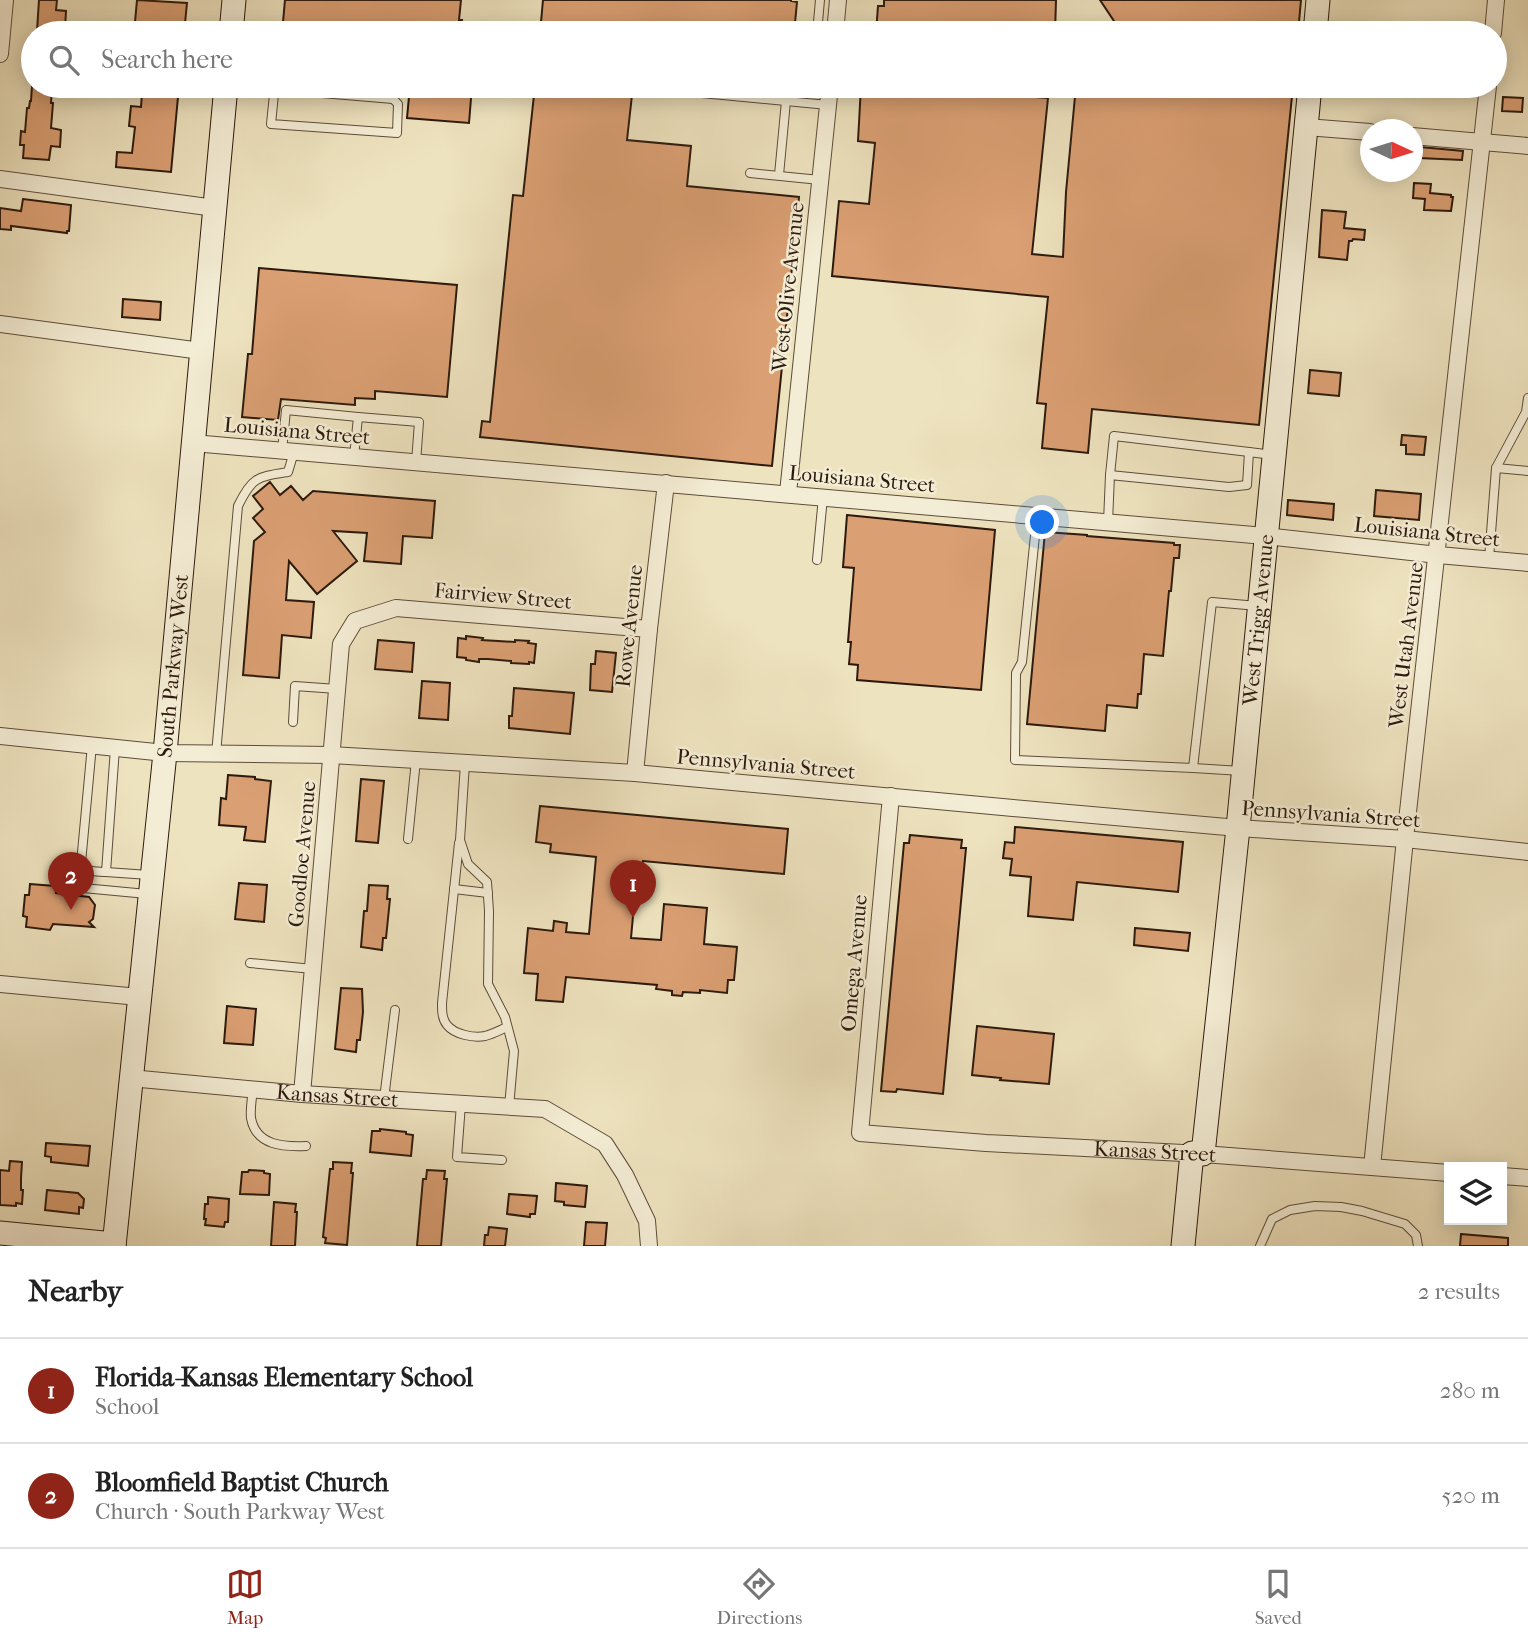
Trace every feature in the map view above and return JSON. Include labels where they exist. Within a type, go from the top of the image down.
[{"type":"street","points":[[0,54],[5,0]]},
{"type":"street","points":[[232,21],[234,0]]},
{"type":"street","points":[[836,21],[838,0]]},
{"type":"street","points":[[1316,21],[1318,0]]},
{"type":"street","points":[[1494,21],[1496,0]]},
{"type":"street","name":"South Parkway West","points":[[114,1245],[165,752],[225,98]]},
{"type":"street","name":"West Olive Avenue","points":[[788,494],[829,98]]},
{"type":"street","name":"West Trigg Avenue","points":[[1184,1246],[1238,828],[1309,98]]},
{"type":"street","name":"West Utah Avenue","points":[[1373,1167],[1405,839],[1487,98]]},
{"type":"street","points":[[1306,127],[1360,131]]},
{"type":"street","points":[[1423,137],[1528,146]]},
{"type":"street","points":[[0,179],[215,208]]},
{"type":"street","points":[[0,324],[201,351]]},
{"type":"street","name":"Louisiana Street","points":[[192,443],[1265,536],[1528,563]]},
{"type":"street","name":"Rowe Avenue","points":[[635,773],[666,483]]},
{"type":"street","name":"Fairview Street","points":[[355,621],[396,608],[649,629]]},
{"type":"street","name":"Goodloe Avenue","points":[[302,1094],[341,644],[355,621]]},
{"type":"street","name":"Pennsylvania Street","points":[[0,736],[165,752],[331,755],[635,773],[1238,828],[1405,839],[1528,852]]},
{"type":"street","name":"Omega Avenue","points":[[860,1133],[891,796]]},
{"type":"street","points":[[0,984],[139,997]]},
{"type":"street","name":"Kansas Street","points":[[130,1079],[302,1094],[545,1109],[605,1144],[625,1175],[646,1221],[649,1246]]},
{"type":"street","name":"Kansas Street","points":[[860,1133],[986,1143],[1198,1153],[1444,1173]]},
{"type":"street","points":[[1507,1177],[1528,1178]]},
{"type":"street","points":[[0,1233],[114,1245]]},
{"type":"lane","points":[[818,21],[820,0]]},
{"type":"lane","points":[[274,98],[271,124],[397,134],[398,104],[393,99],[383,98]]},
{"type":"lane","points":[[754,98],[828,105]]},
{"type":"lane","points":[[779,175],[786,101]]},
{"type":"lane","points":[[750,173],[820,180]]},
{"type":"lane","points":[[1489,560],[1496,468],[1526,412],[1528,398]]},
{"type":"lane","points":[[216,754],[238,506],[247,486],[263,476],[288,472],[286,410],[419,422],[416,462]]},
{"type":"lane","points":[[354,457],[358,417]]},
{"type":"lane","points":[[1108,522],[1114,436],[1273,455]]},
{"type":"lane","points":[[1110,475],[1229,487],[1247,485],[1249,452]]},
{"type":"lane","points":[[1496,468],[1528,471]]},
{"type":"lane","points":[[817,560],[823,497]]},
{"type":"lane","points":[[1037,516],[1022,662],[1016,673],[1015,760],[1243,771]]},
{"type":"lane","points":[[1193,768],[1212,602],[1259,606]]},
{"type":"lane","points":[[293,722],[295,686],[337,689]]},
{"type":"lane","points":[[92,745],[81,863],[90,871],[106,872],[151,885]]},
{"type":"lane","points":[[106,872],[115,748]]},
{"type":"lane","points":[[408,839],[416,760]]},
{"type":"lane","points":[[466,763],[442,1003],[443,1016],[448,1026],[457,1033],[470,1036],[484,1036],[507,1027]]},
{"type":"lane","points":[[460,840],[468,864],[487,882],[488,984],[505,1017],[514,1051],[509,1107]]},
{"type":"lane","points":[[62,886],[151,885]]},
{"type":"lane","points":[[454,889],[488,893]]},
{"type":"lane","points":[[250,963],[313,969]]},
{"type":"lane","points":[[384,1099],[395,1010]]},
{"type":"lane","points":[[253,1089],[251,1114],[255,1129],[273,1144],[284,1147],[306,1146]]},
{"type":"lane","points":[[461,1104],[457,1157],[502,1160]]},
{"type":"lane","points":[[1260,1246],[1272,1219],[1290,1210],[1315,1206],[1362,1211],[1405,1224],[1416,1235],[1418,1246]]},
{"type":"building","points":[[39,0],[57,0],[56,10],[66,11],[65,21],[38,21]]},
{"type":"building","points":[[137,0],[187,3],[185,21],[135,21]]},
{"type":"building","points":[[285,0],[461,0],[459,20],[462,21],[283,21]]},
{"type":"building","points":[[543,0],[797,2],[795,21],[541,21]]},
{"type":"building","points":[[884,0],[1056,0],[1055,21],[877,21],[878,6],[884,6]]},
{"type":"building","points":[[1100,0],[1301,0],[1299,21],[1114,21]]},
{"type":"building","points":[[31,98],[51,98],[53,103],[51,128],[61,130],[60,147],[51,146],[49,160],[23,158],[21,131],[25,132],[27,108]]},
{"type":"building","points":[[142,98],[178,98],[171,172],[116,167],[117,152],[132,153],[135,127],[129,126],[131,106],[141,107]]},
{"type":"building","points":[[409,98],[471,98],[469,123],[407,118]]},
{"type":"building","points":[[534,98],[632,98],[627,140],[691,146],[687,186],[799,197],[772,466],[480,437],[482,421],[490,422],[513,195],[523,196]]},
{"type":"building","points":[[860,98],[1048,98],[1032,254],[1063,257],[1075,98],[1292,98],[1259,425],[1092,409],[1088,453],[1042,448],[1046,404],[1037,403],[1048,297],[832,276],[839,201],[869,204],[875,143],[858,141]]},
{"type":"building","points":[[1503,98],[1523,98],[1522,112],[1502,111]]},
{"type":"building","points":[[1423,147],[1463,151],[1462,160],[1423,158]]},
{"type":"building","points":[[1414,183],[1431,184],[1430,193],[1451,195],[1451,211],[1424,210],[1425,199],[1413,198]]},
{"type":"building","points":[[23,199],[71,205],[69,231],[67,233],[11,226],[11,230],[0,229],[0,208],[21,211]]},
{"type":"building","points":[[1322,210],[1346,212],[1344,228],[1365,230],[1364,240],[1349,241],[1347,260],[1319,257]]},
{"type":"building","points":[[259,268],[457,285],[447,397],[375,391],[375,399],[355,398],[355,405],[281,399],[278,420],[242,417],[248,354],[252,354]]},
{"type":"building","points":[[123,299],[161,302],[160,320],[122,317]]},
{"type":"building","points":[[1310,370],[1341,373],[1339,396],[1308,393]]},
{"type":"building","points":[[1402,435],[1426,437],[1424,455],[1406,454],[1406,445],[1401,445]]},
{"type":"building","points":[[270,482],[280,495],[291,486],[303,500],[313,491],[435,501],[432,538],[403,536],[401,564],[364,561],[367,533],[333,531],[357,561],[317,594],[289,561],[286,600],[314,602],[311,638],[282,635],[279,678],[243,675],[254,541],[265,532],[253,518],[263,509],[253,496]]},
{"type":"building","points":[[1376,490],[1421,494],[1419,520],[1374,516]]},
{"type":"building","points":[[1288,500],[1334,504],[1333,520],[1287,515]]},
{"type":"building","points":[[847,515],[995,530],[981,690],[857,680],[858,665],[849,664],[851,642],[848,642],[854,568],[843,567]]},
{"type":"building","points":[[1045,532],[1180,545],[1179,558],[1174,558],[1163,656],[1144,654],[1141,694],[1138,694],[1137,708],[1107,705],[1105,731],[1027,724]]},
{"type":"building","points":[[466,636],[483,638],[482,640],[529,641],[528,643],[536,644],[534,663],[488,659],[479,659],[479,662],[457,657],[458,638],[466,639]]},
{"type":"building","points":[[378,640],[414,643],[412,672],[375,669]]},
{"type":"building","points":[[596,651],[616,653],[612,692],[590,690],[591,664],[595,664]]},
{"type":"building","points":[[422,681],[450,683],[448,720],[419,718]]},
{"type":"building","points":[[514,688],[574,693],[570,734],[509,728]]},
{"type":"building","points":[[228,775],[271,781],[265,842],[244,840],[246,827],[219,825],[221,798],[226,799]]},
{"type":"building","points":[[361,779],[384,781],[378,843],[356,841]]},
{"type":"building","points":[[540,806],[788,829],[784,874],[643,861],[636,883],[631,938],[661,940],[664,904],[707,908],[704,944],[737,947],[734,980],[728,980],[727,993],[700,990],[700,993],[683,992],[682,996],[672,995],[672,991],[656,989],[657,985],[566,977],[563,1002],[536,1000],[538,974],[524,973],[528,928],[553,931],[554,921],[567,923],[566,932],[589,934],[596,857],[550,852],[551,844],[536,842]]},
{"type":"building","points":[[1015,827],[1183,842],[1178,892],[1077,882],[1073,920],[1028,916],[1031,877],[1010,875],[1012,859],[1003,858],[1005,842],[1014,843]]},
{"type":"building","points":[[910,835],[962,840],[961,848],[966,848],[943,1094],[897,1089],[896,1092],[881,1091],[904,843],[909,843]]},
{"type":"building","points":[[239,883],[267,885],[264,922],[235,919]]},
{"type":"building","points":[[30,884],[55,886],[56,893],[89,897],[95,905],[93,919],[89,922],[94,927],[53,924],[50,930],[26,927],[27,917],[23,916],[25,895],[29,895]]},
{"type":"building","points":[[369,885],[388,886],[387,899],[390,899],[382,950],[361,947]]},
{"type":"building","points":[[1135,928],[1190,933],[1188,951],[1134,945]]},
{"type":"building","points":[[341,988],[362,989],[363,1012],[356,1052],[335,1049]]},
{"type":"building","points":[[227,1006],[256,1009],[253,1045],[224,1043]]},
{"type":"building","points":[[977,1026],[1054,1034],[1049,1084],[972,1075]]},
{"type":"building","points":[[380,1129],[413,1135],[411,1156],[370,1152],[372,1131]]},
{"type":"building","points":[[46,1143],[90,1146],[88,1166],[51,1162],[51,1157],[45,1156]]},
{"type":"building","points":[[10,1161],[22,1162],[22,1204],[16,1203],[16,1206],[0,1205],[0,1170],[9,1171]]},
{"type":"building","points":[[333,1162],[352,1163],[347,1245],[325,1243],[326,1238],[323,1237]]},
{"type":"building","points":[[249,1170],[270,1174],[269,1195],[240,1194],[242,1172]]},
{"type":"building","points":[[427,1170],[445,1171],[444,1179],[447,1179],[441,1246],[417,1246],[423,1179],[426,1179]]},
{"type":"building","points":[[556,1183],[587,1186],[585,1207],[564,1205],[564,1202],[555,1201]]},
{"type":"building","points":[[47,1190],[78,1193],[84,1199],[83,1208],[79,1207],[79,1214],[45,1210]]},
{"type":"building","points":[[509,1194],[537,1196],[535,1214],[530,1214],[530,1217],[507,1214]]},
{"type":"building","points":[[208,1197],[229,1199],[228,1222],[225,1222],[224,1227],[205,1225],[205,1204],[208,1204]]},
{"type":"building","points":[[274,1202],[296,1204],[295,1246],[271,1246]]},
{"type":"building","points":[[586,1222],[607,1223],[605,1246],[584,1246]]},
{"type":"building","points":[[489,1227],[507,1229],[505,1246],[484,1246]]},
{"type":"building","points":[[1461,1234],[1508,1238],[1508,1246],[1460,1246]]},
{"type":"place","name":"Bloomfield Baptist Church","points":[[71,910]]},
{"type":"place","name":"Florida-Kansas Elementary School","points":[[633,918]]}]
